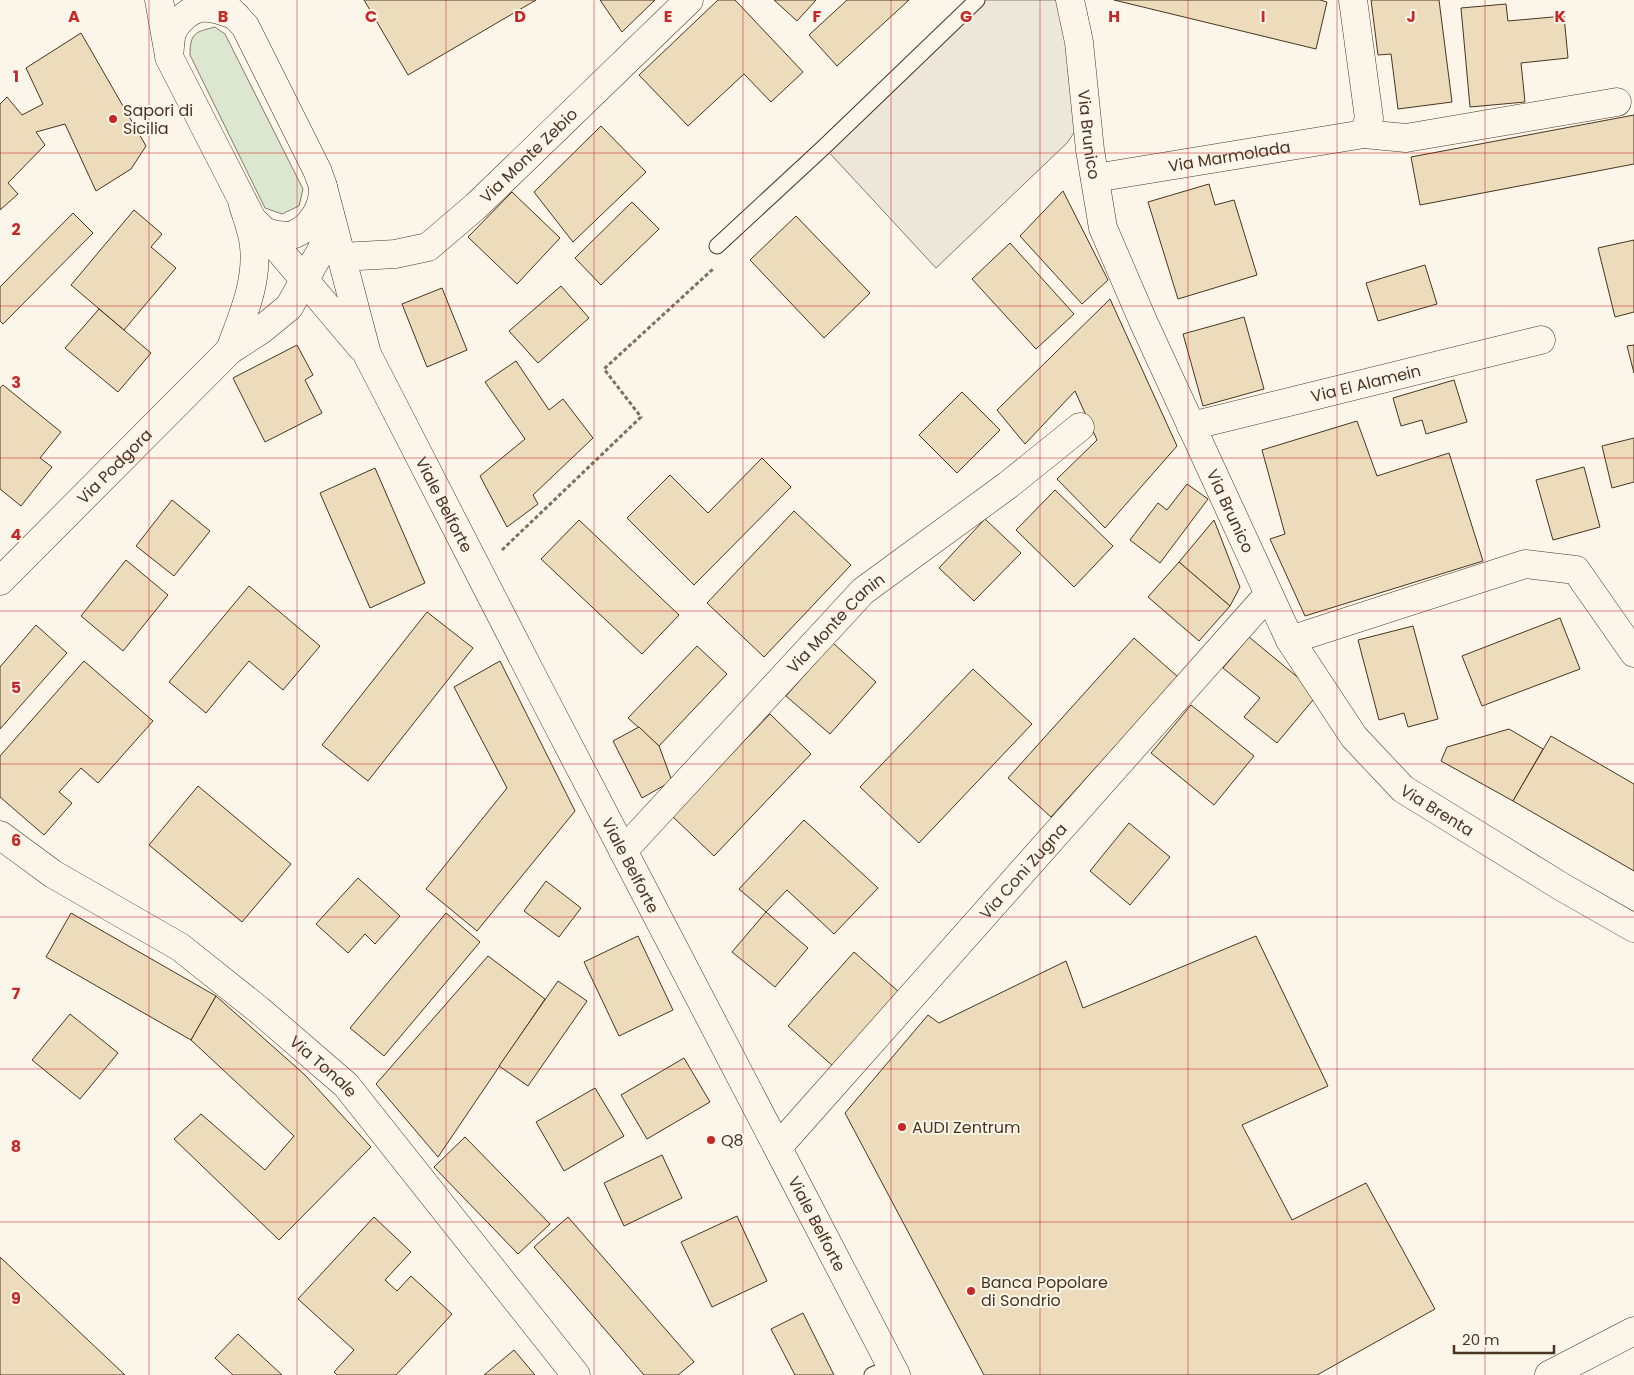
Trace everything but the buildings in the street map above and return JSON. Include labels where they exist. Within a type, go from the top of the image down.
[{"type":"street","points":[[158,0],[167,44],[247,210],[262,230],[278,235],[296,235],[307,227],[317,214],[321,203],[323,187]]},
{"type":"street","points":[[166,0],[167,44]]},
{"type":"street","name":"Via Monte Zebio","points":[[341,257],[395,254],[428,247],[476,206],[690,0]]},
{"type":"street","name":"Via Brunico","points":[[1070,0],[1079,42],[1089,142],[1103,228],[1143,321],[1290,640]]},
{"type":"street","points":[[1353,0],[1369,118],[1364,134]]},
{"type":"street","points":[[167,44],[178,23],[188,14],[202,8],[234,11]]},
{"type":"street","name":"Viale Belforte","points":[[234,11],[318,172],[367,354],[778,1147],[886,1372]]},
{"type":"street","name":"Via Marmolada","points":[[1095,178],[1364,134],[1406,138],[1617,102]]},
{"type":"street","name":"Viale Belforte","points":[[247,210],[367,354]]},
{"type":"street","name":"Via Podgora","points":[[230,350],[250,294],[255,271],[254,245],[247,210]]},
{"type":"street","name":"Via Podgora","points":[[0,581],[230,350],[261,330],[289,306],[322,249],[330,215]]},
{"type":"street","name":"Via El Alamein","points":[[1191,426],[1542,340]]},
{"type":"street","name":"Via Monte Canin","points":[[623,851],[863,591],[1008,485],[1080,427]]},
{"type":"street","points":[[1290,640],[1525,564],[1576,570],[1634,653]]},
{"type":"street","name":"Via Coni Zugna","points":[[778,1147],[1268,595]]},
{"type":"street","name":"Via Brenta","points":[[1290,640],[1354,737],[1403,789],[1562,887],[1634,928]]},
{"type":"street","name":"Via Tonale","points":[[0,835],[53,874],[180,947],[259,1010],[346,1085],[576,1375]]},
{"type":"street","points":[[1549,1375],[1634,1331]]},
{"type":"lane","points":[[717,246],[824,147],[977,0]]},
{"type":"path","points":[[479,572],[641,417],[604,369],[724,259],[717,246]]},
{"type":"green space","points":[[215,27],[225,34],[303,189],[299,206],[282,214],[265,208],[190,55],[191,42],[195,35],[203,30]]},
{"type":"shaded area","points":[[977,0],[1059,0],[1069,45],[1078,127],[1067,143],[936,268],[824,147]]},
{"type":"place","name":"Sapori di Sicilia","points":[[113,119]]},
{"type":"place","name":"AUDI Zentrum","points":[[902,1127]]},
{"type":"place","name":"Q8","points":[[711,1140]]},
{"type":"place","name":"Banca Popolare di Sondrio","points":[[971,1291]]}]
